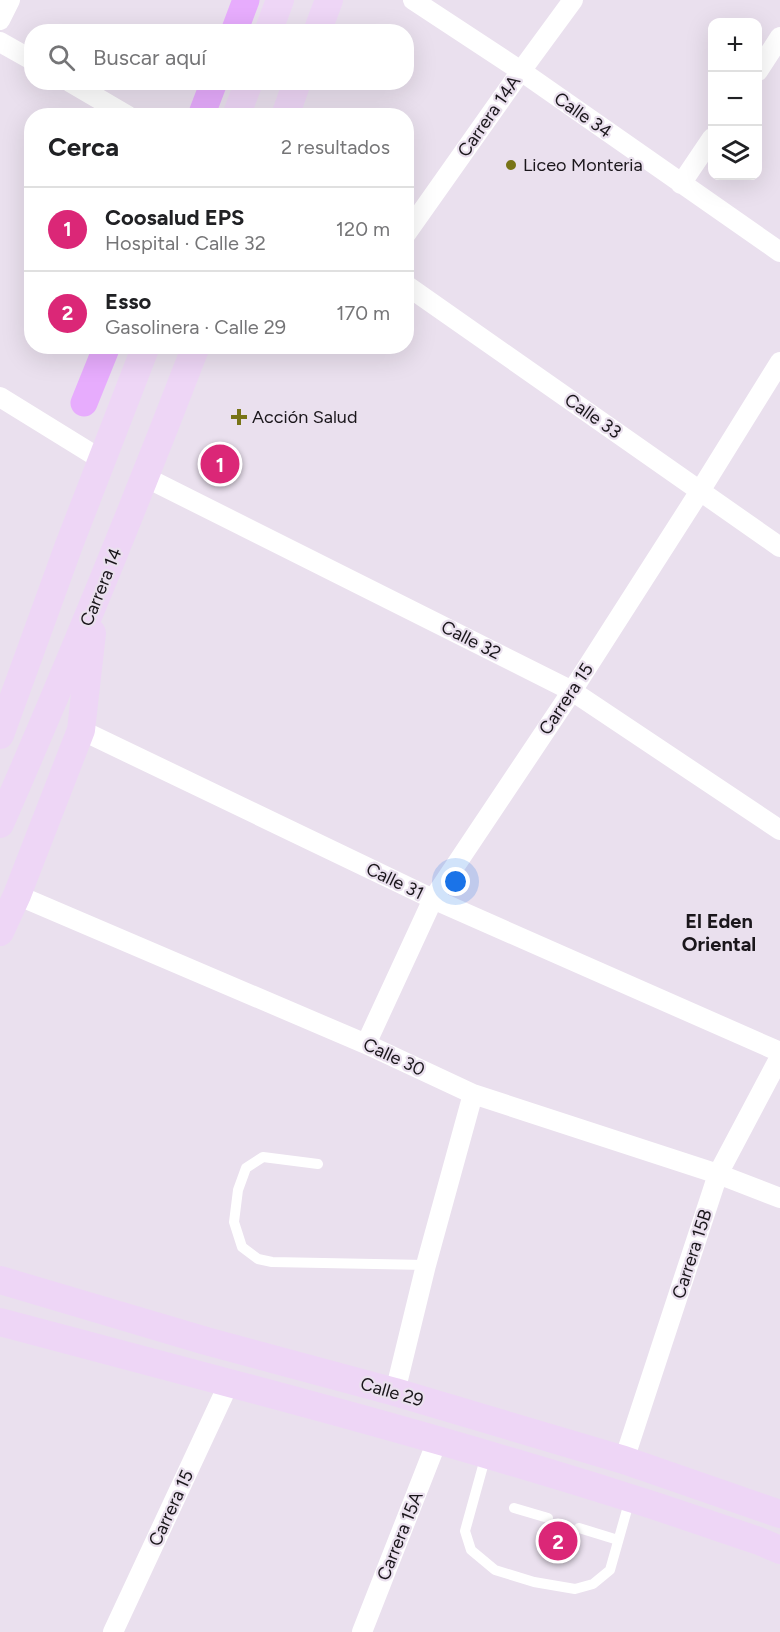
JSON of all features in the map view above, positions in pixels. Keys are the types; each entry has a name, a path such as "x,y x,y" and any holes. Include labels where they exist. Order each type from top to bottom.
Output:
{"main road":[{"path":"271,24 280,0"},
{"path":"320,24 329,0"},
{"path":"239,108 246,90"},
{"path":"288,108 294,90"},
{"path":"0,735 69,545 143,354"},
{"name":"Carrera 14","path":"0,824 96,600 193,354"},
{"path":"0,680 69,545"},
{"path":"0,932 17,895 81,730 96,600"},
{"name":"Calle 29","path":"0,1280 206,1341 395,1392 624,1460 780,1514"},
{"name":"Calle 29","path":"0,1322 486,1455 630,1498 780,1550"}],"street":[{"path":"0,20 10,0"},
{"name":"Calle 34","path":"413,0 520,71 780,252"},
{"name":"Carrera 14A","path":"414,223 520,71 573,0"},
{"path":"762,65 780,37"},
{"path":"0,42 24,56"},
{"path":"84,90 114,108"},
{"path":"681,184 708,144"},
{"name":"Calle 33","path":"414,291 780,547"},
{"name":"Carrera 15","path":"366,1044 433,900 572,691 780,362"},
{"path":"0,398 102,460"},
{"name":"Calle 32","path":"146,477 572,691 780,830"},
{"name":"Calle 31","path":"81,730 433,900 780,1055"},
{"name":"Calle 30","path":"17,895 366,1044 473,1094 718,1174 780,1198"},
{"name":"Carrera 15B","path":"624,1460 718,1174 780,1055"},
{"path":"395,1392 426,1265 473,1094"},
{"name":"Carrera 15","path":"113,1632 229,1383"},
{"name":"Carrera 15A","path":"362,1632 437,1441"}],"lane":[{"path":"318,1164 263,1157 246,1168 238,1190 234,1222 242,1247 258,1259 272,1262 426,1265"},
{"path":"486,1455 479,1498 465,1532 471,1550 495,1570 534,1582 575,1589 593,1584 610,1570 630,1498"},
{"path":"513,1508 548,1518"},
{"path":"579,1528 618,1540"}],"waterway":[{"path":"237,24 246,0"},
{"path":"204,108 211,90"},
{"path":"84,403 104,354"}],"place":[{"name":"Liceo Monteria","path":"511,165"},
{"name":"Acción Salud","path":"239,417"},
{"name":"Coosalud EPS","path":"220,464"},
{"name":"Esso","path":"558,1541"}],"district":[{"name":"El Eden Oriental","path":"719,932"}]}
